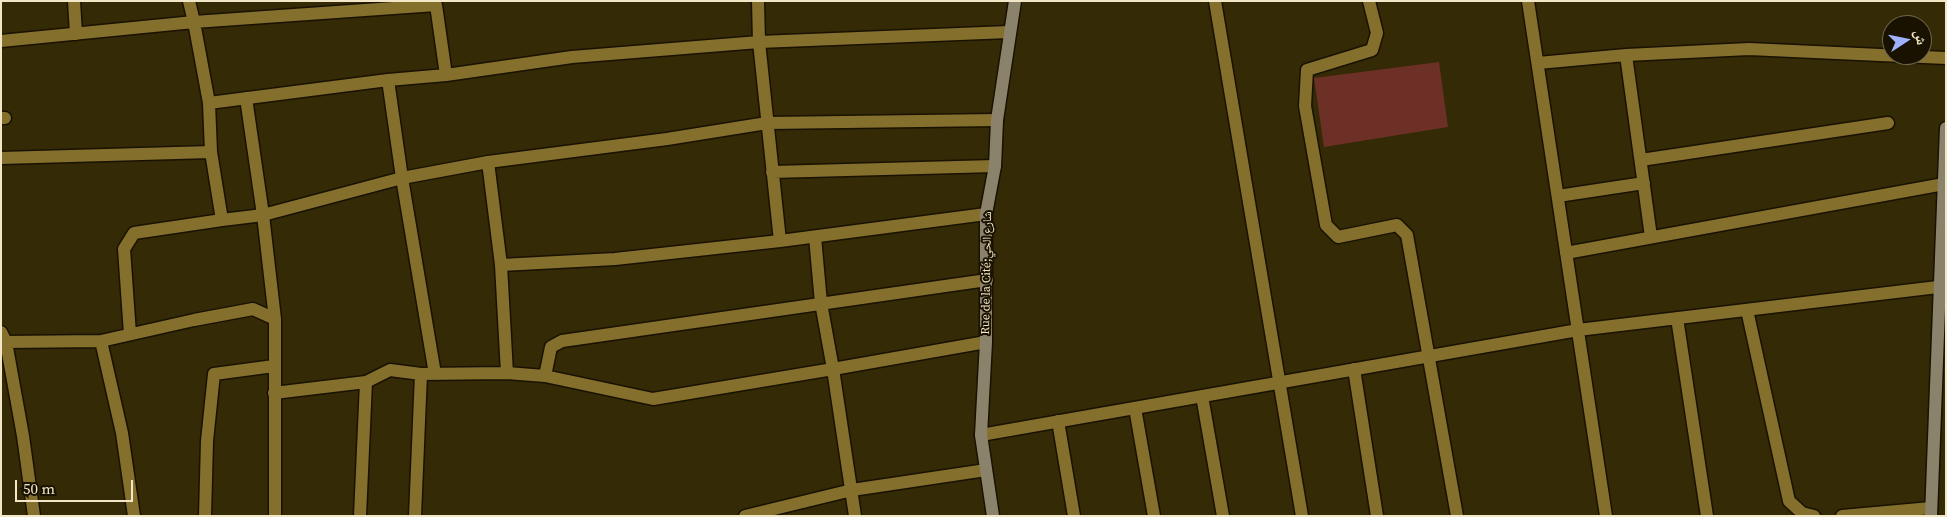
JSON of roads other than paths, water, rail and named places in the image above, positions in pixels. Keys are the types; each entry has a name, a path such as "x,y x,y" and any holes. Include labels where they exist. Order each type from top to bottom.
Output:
{"street":[{"path":"74,1 76,34"},
{"path":"189,1 209,103 211,152 222,220"},
{"path":"758,1 759,42 780,241"},
{"name":"Rue de la Cité;شارع الحي","path":"994,516 981,435 986,342 986,214 995,166 997,120 1015,1"},
{"path":"1215,1 1302,516"},
{"path":"1369,1 1377,33 1372,50 1307,70 1305,106 1326,225 1338,237 1397,225 1407,235 1457,516"},
{"path":"1528,1 1606,516"},
{"path":"1,41 194,22 436,3 446,75"},
{"path":"209,103 388,80 446,75 572,57 759,42 1009,32"},
{"path":"1538,63 1749,49 1946,58"},
{"path":"1626,56 1651,238"},
{"path":"388,80 402,178 435,374"},
{"path":"246,98 263,214 275,319 275,516"},
{"path":"130,334 124,249 134,234 263,214 402,178 488,162 667,139 767,123 997,120"},
{"path":"1641,160 1888,123"},
{"path":"1842,516 1931,512 1943,287 1946,128"},
{"path":"1,158 211,152"},
{"path":"488,162 502,265 507,373"},
{"path":"772,172 995,166"},
{"path":"1558,196 1644,183"},
{"path":"1566,253 1944,184"},
{"path":"502,265 615,259 815,237 986,214"},
{"path":"815,237 821,303 855,516"},
{"path":"545,376 551,346 562,341 987,280"},
{"path":"981,435 1578,330 1943,287"},
{"path":"34,516 23,436 4,337 101,341 253,309 275,319"},
{"path":"1747,310 1789,501 1802,513 1814,516"},
{"path":"1677,318 1707,516"},
{"path":"101,341 122,433 134,516"},
{"path":"274,393 366,382 390,370 422,374 507,373 545,376 653,399 986,342"},
{"path":"205,516 207,441 214,374 274,366"},
{"path":"1354,369 1376,516"},
{"path":"415,516 422,374"},
{"path":"360,516 366,382"},
{"path":"1202,396 1223,516"},
{"path":"1135,408 1154,516"},
{"path":"1058,422 1074,516"},
{"path":"745,516 852,490 986,470"}]}
